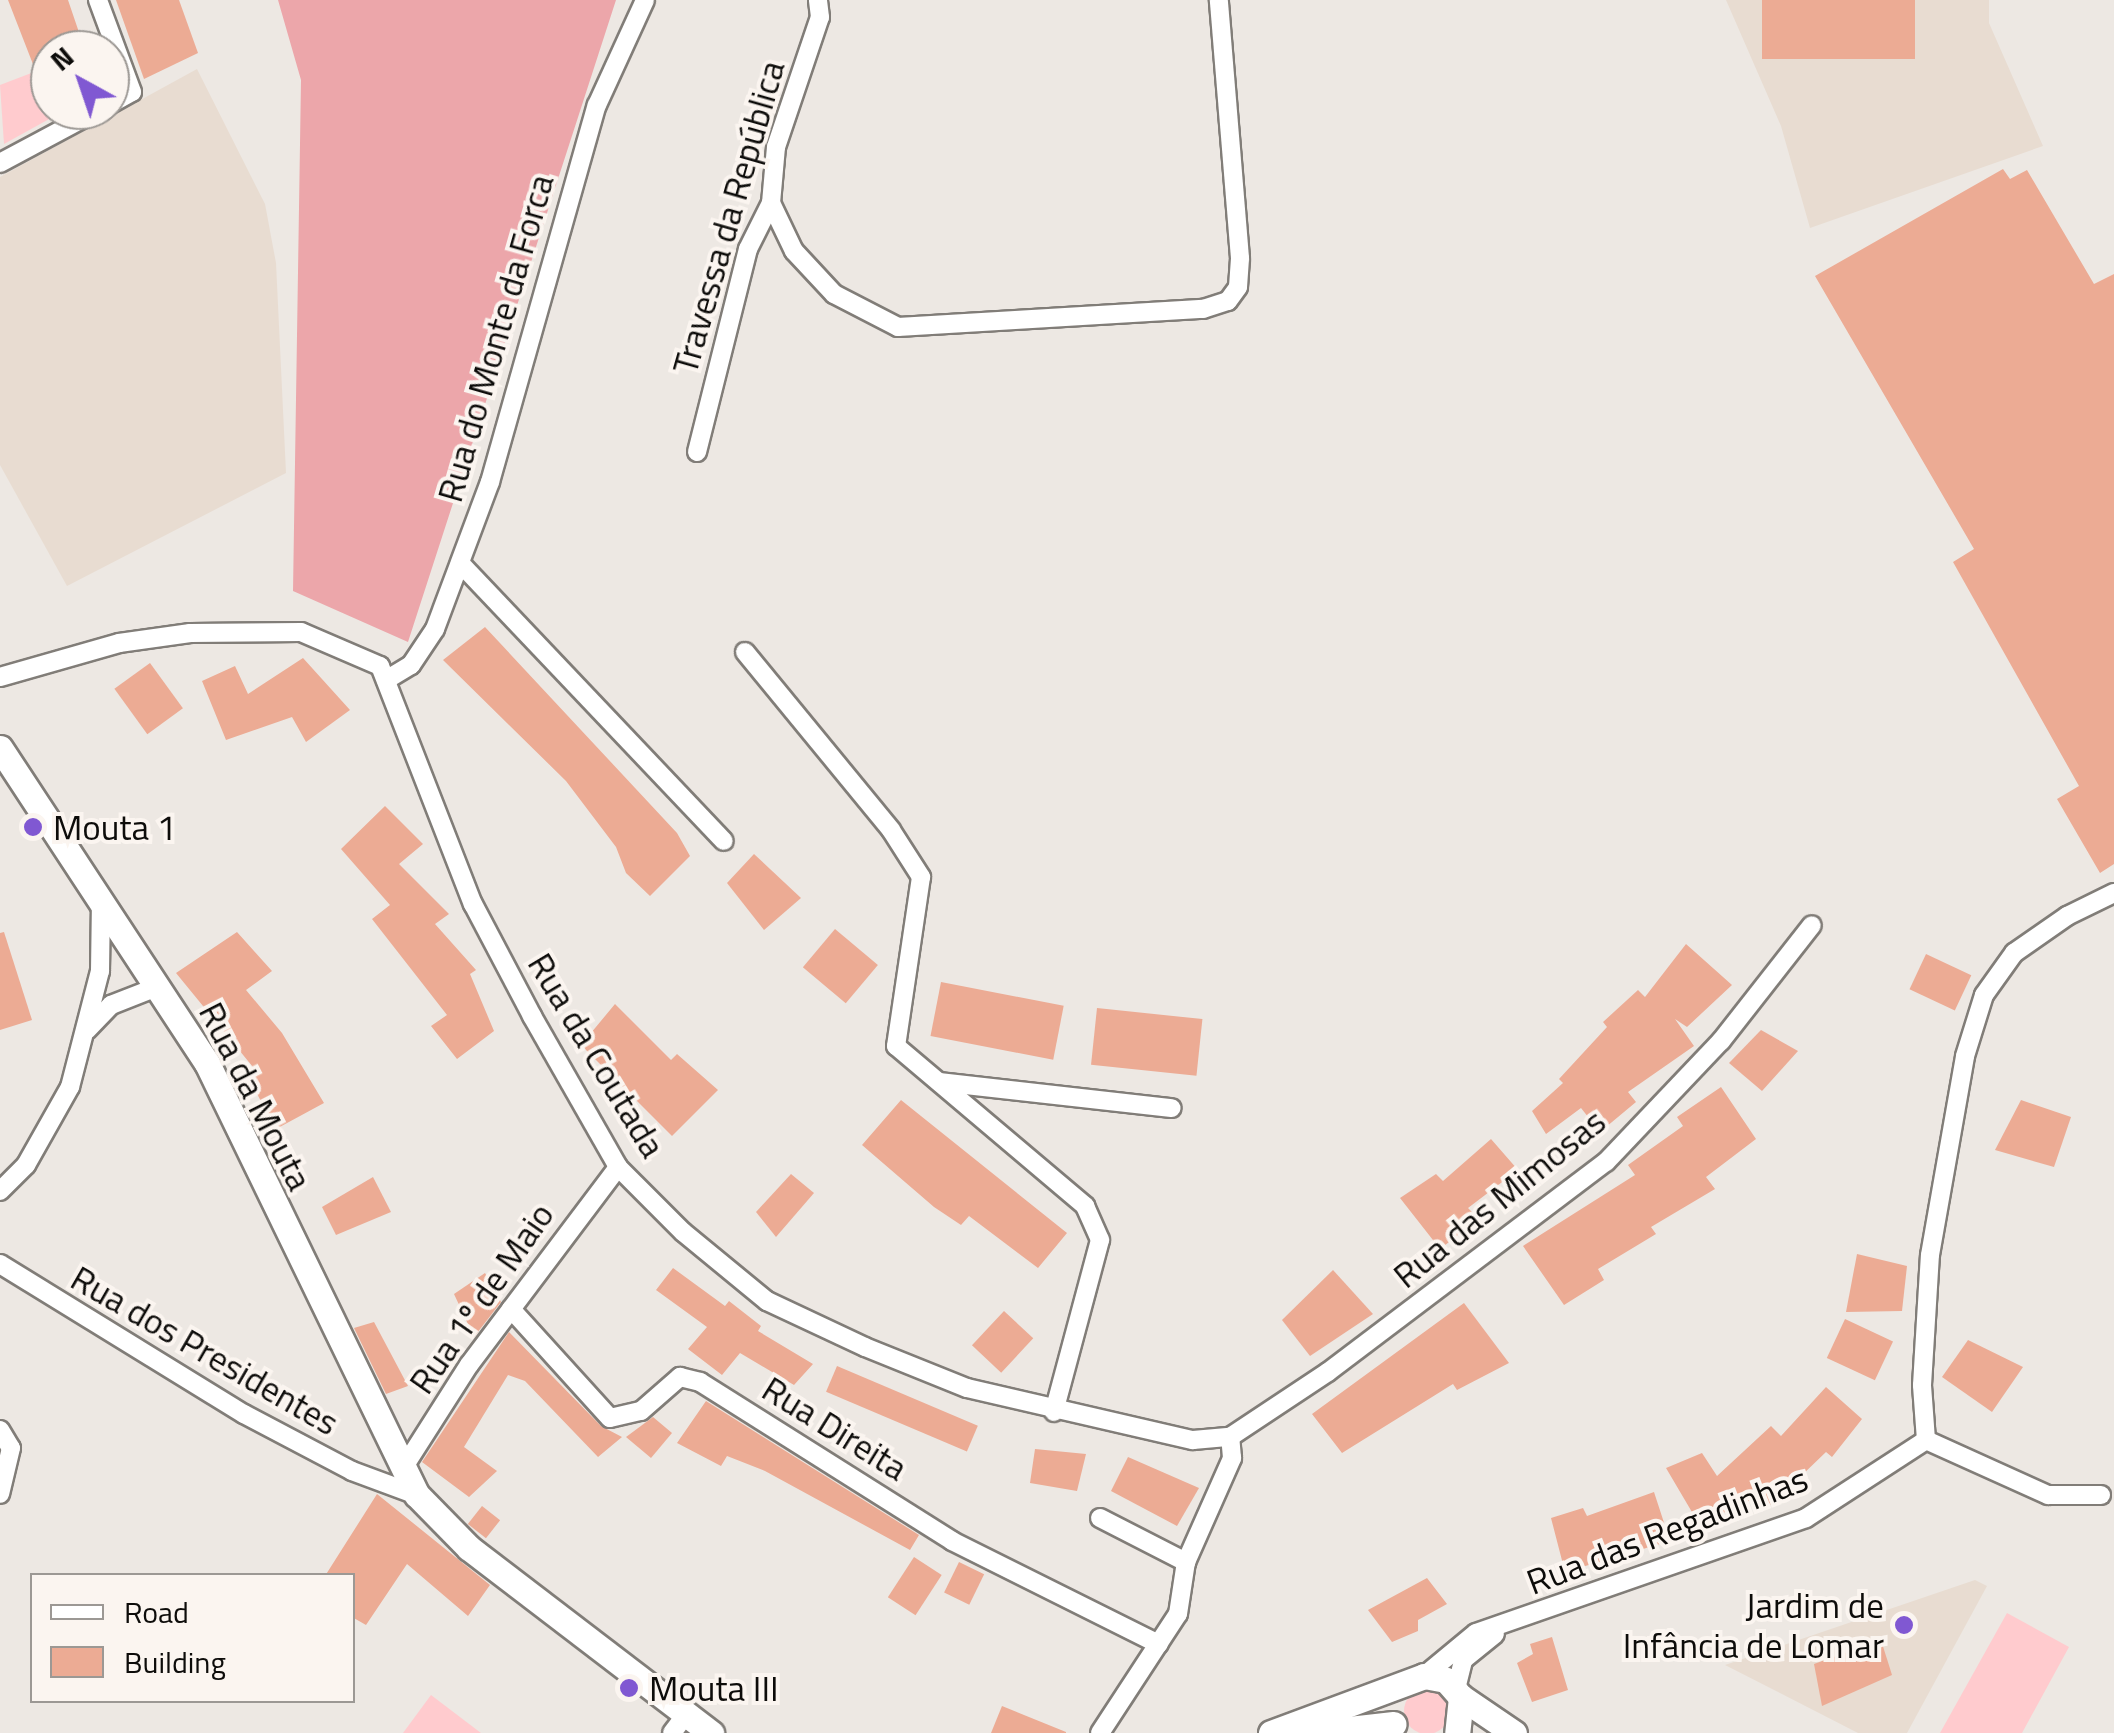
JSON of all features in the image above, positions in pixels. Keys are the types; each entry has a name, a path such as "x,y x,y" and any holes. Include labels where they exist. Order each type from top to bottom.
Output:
{"main road":[{"name":"Rua da Mouta","path":"0,748 207,1063 393,1476 469,1548 678,1725 711,1733"},
{"path":"1314,1733 1393,1730 1394,1698 1418,1678"},
{"path":"1271,1733 1418,1678 1459,1693 1514,1733"},
{"path":"1456,1733 1459,1693"}],"street":[{"path":"98,0 109,30"},
{"name":"Rua do Monte da Forca","path":"386,680 410,665 435,629 490,482 597,105 646,0"},
{"name":"Travessa da República","path":"697,452 748,249 771,203 776,147 820,17 818,0"},
{"path":"771,203 794,251 834,294 898,326 1203,309 1228,301 1238,287 1240,258 1219,0"},
{"path":"0,163 62,130"},
{"path":"460,563 724,841"},
{"path":"0,677 119,643 190,633 300,632 380,666 386,680"},
{"path":"746,652 891,830 921,877 896,1046 1086,1206 1100,1240 1054,1412"},
{"name":"Rua da Coutada","path":"386,680 473,904 618,1167 767,1302 967,1388 1054,1412 1193,1440 1230,1437"},
{"path":"2102,1495 2048,1495 1926,1440 1922,1385 1930,1255 1953,1114 1984,995 2014,953 2067,916 2114,894"},
{"path":"0,1191 48,1130 87,1030 100,971 101,903"},
{"name":"Rua das Mimosas","path":"1230,1437 1343,1361 1606,1162 1721,1041 1812,925"},
{"path":"87,1030 111,1005 157,987"},
{"path":"938,1082 1172,1108"},
{"name":"Rua 1º de Maio","path":"393,1476 618,1167"},
{"name":"Rua dos Presidentes","path":"0,1264 244,1414 393,1476"},
{"name":"Rua Direita","path":"511,1309 610,1418 641,1411 680,1378 700,1382 952,1541 1158,1644"},
{"path":"0,1430 11,1448 0,1494"},
{"path":"1100,1733 1178,1614 1186,1562 1232,1458 1230,1437"},
{"name":"Rua das Regadinhas","path":"1418,1678 1476,1633 1806,1518 1926,1440"},
{"path":"1100,1518 1186,1562"},
{"name":"Rua das Regadinhas","path":"1459,1693 1462,1660 1513,1623"}],"shaded area":[{"path":"278,0 616,0 408,642 293,591 301,80"},
{"path":"1726,0 1989,0 1989,23 2043,146 1810,228 1781,126"},
{"path":"197,69 265,204 276,263 286,473 67,586 0,465 0,177 86,130 130,130 130,106"},
{"path":"30,74 30,130 4,144 0,85"},
{"name":"Jardim de Infância de Lomar","path":"1975,1580 1987,1586 1907,1733 1858,1733 1725,1665"},
{"path":"2007,1613 2069,1647 2022,1733 1940,1733"},
{"path":"1427,1688 1443,1695 1450,1711 1443,1727 1427,1734 1411,1727 1404,1711 1411,1695"},
{"path":"431,1695 481,1733 403,1733"}],"building":[{"path":"8,0 68,0 78,30 30,30 30,57"},
{"path":"116,0 179,0 198,53 144,79 130,30 127,30"},
{"path":"1762,0 1915,0 1915,59 1762,59"},
{"path":"2003,169 2010,179 2027,170 2094,284 2114,274 2114,864 2100,873 2057,799 2079,786 1953,562 1974,549 1815,276"},
{"path":"485,627 677,833 690,856 650,896 626,873 616,847 566,781 443,660"},
{"path":"303,658 350,710 306,742 292,717 226,740 202,681 235,666 248,694"},
{"path":"150,663 183,708 147,734 114,689"},
{"path":"385,806 423,844 399,864 449,914 435,924 476,970 470,974 494,1031 457,1059 431,1026 447,1015 372,919 390,905 341,849"},
{"path":"754,854 801,898 764,930 727,883"},
{"path":"835,929 878,965 846,1003 803,967"},
{"path":"4,932 32,1020 0,1030 0,933"},
{"path":"237,932 272,971 246,990 282,1033 324,1103 276,1129 248,1077 257,1072 176,973"},
{"path":"1686,944 1732,985 1687,1027 1675,1019 1694,1046 1628,1092 1636,1102 1600,1132 1581,1108 1546,1134 1532,1111 1563,1083 1559,1079 1607,1027 1603,1022 1638,990 1645,997"},
{"path":"1926,954 1971,975 1955,1010 1910,989"},
{"path":"941,982 1064,1006 1053,1060 931,1036"},
{"path":"615,1004 671,1060 677,1054 718,1090 672,1136 581,1045"},
{"path":"1097,1008 1202,1019 1196,1076 1091,1065"},
{"path":"1761,1030 1798,1051 1762,1091 1729,1063"},
{"path":"1721,1087 1756,1139 1706,1177 1715,1189 1651,1227 1656,1234 1598,1269 1604,1280 1564,1305 1523,1246 1635,1175 1628,1165 1683,1126 1677,1117"},
{"path":"901,1100 1067,1233 1038,1268 969,1216 961,1225 934,1207 862,1145"},
{"path":"2021,1100 2071,1117 2054,1167 1995,1150"},
{"path":"1491,1139 1518,1170 1468,1208 1479,1219 1440,1249 1400,1198 1436,1174 1443,1181"},
{"path":"791,1174 814,1193 776,1237 756,1212"},
{"path":"373,1177 391,1212 336,1235 322,1207"},
{"path":"1857,1254 1907,1266 1902,1311 1846,1312"},
{"path":"673,1268 725,1306 729,1301 761,1326 758,1331 813,1364 794,1385 740,1353 722,1375 688,1349 707,1327 656,1290"},
{"path":"1333,1270 1373,1314 1310,1356 1282,1320"},
{"path":"485,1273 501,1302 474,1337 454,1294"},
{"path":"1464,1303 1509,1363 1457,1390 1453,1384 1342,1453 1312,1414"},
{"path":"1004,1311 1033,1338 1001,1373 972,1345"},
{"path":"1845,1319 1893,1341 1875,1380 1827,1358"},
{"path":"374,1322 408,1386 386,1394 354,1328"},
{"path":"509,1332 601,1426 622,1437 598,1457 525,1381 508,1375 464,1447 497,1471 469,1497 422,1462"},
{"path":"1968,1340 2023,1367 1992,1412 1942,1377"},
{"path":"837,1366 978,1426 967,1452 826,1392"},
{"path":"1826,1387 1862,1419 1832,1457 1826,1452 1771,1505 1762,1495 1699,1524 1666,1468 1702,1453 1717,1476 1771,1426 1781,1436"},
{"path":"706,1401 919,1535 910,1550 765,1471 727,1456 721,1466 677,1443"},
{"path":"653,1417 672,1433 651,1458 626,1437"},
{"path":"1035,1449 1086,1454 1077,1491 1030,1483"},
{"path":"1128,1457 1199,1488 1177,1526 1111,1491"},
{"path":"1654,1492 1670,1541 1565,1572 1551,1518 1583,1508 1587,1516"},
{"path":"377,1494 490,1585 468,1616 407,1564 366,1625 355,1619 355,1573 327,1573"},
{"path":"482,1506 500,1520 486,1538 468,1524"},
{"path":"914,1557 942,1575 916,1615 888,1597"},
{"path":"959,1562 984,1574 969,1605 944,1593"},
{"path":"1427,1578 1447,1604 1418,1620 1418,1631 1392,1642 1368,1610"},
{"path":"1552,1637 1568,1690 1532,1702 1517,1663 1533,1654 1530,1644"},
{"path":"1881,1640 1892,1675 1822,1706 1814,1664"},
{"path":"1002,1706 1066,1732 1066,1733 991,1733"}],"place":[{"name":"Mouta 1","path":"33,827"},
{"name":"Jardim de Infância de Lomar","path":"1904,1625"},
{"name":"Mouta III","path":"629,1688"}]}
